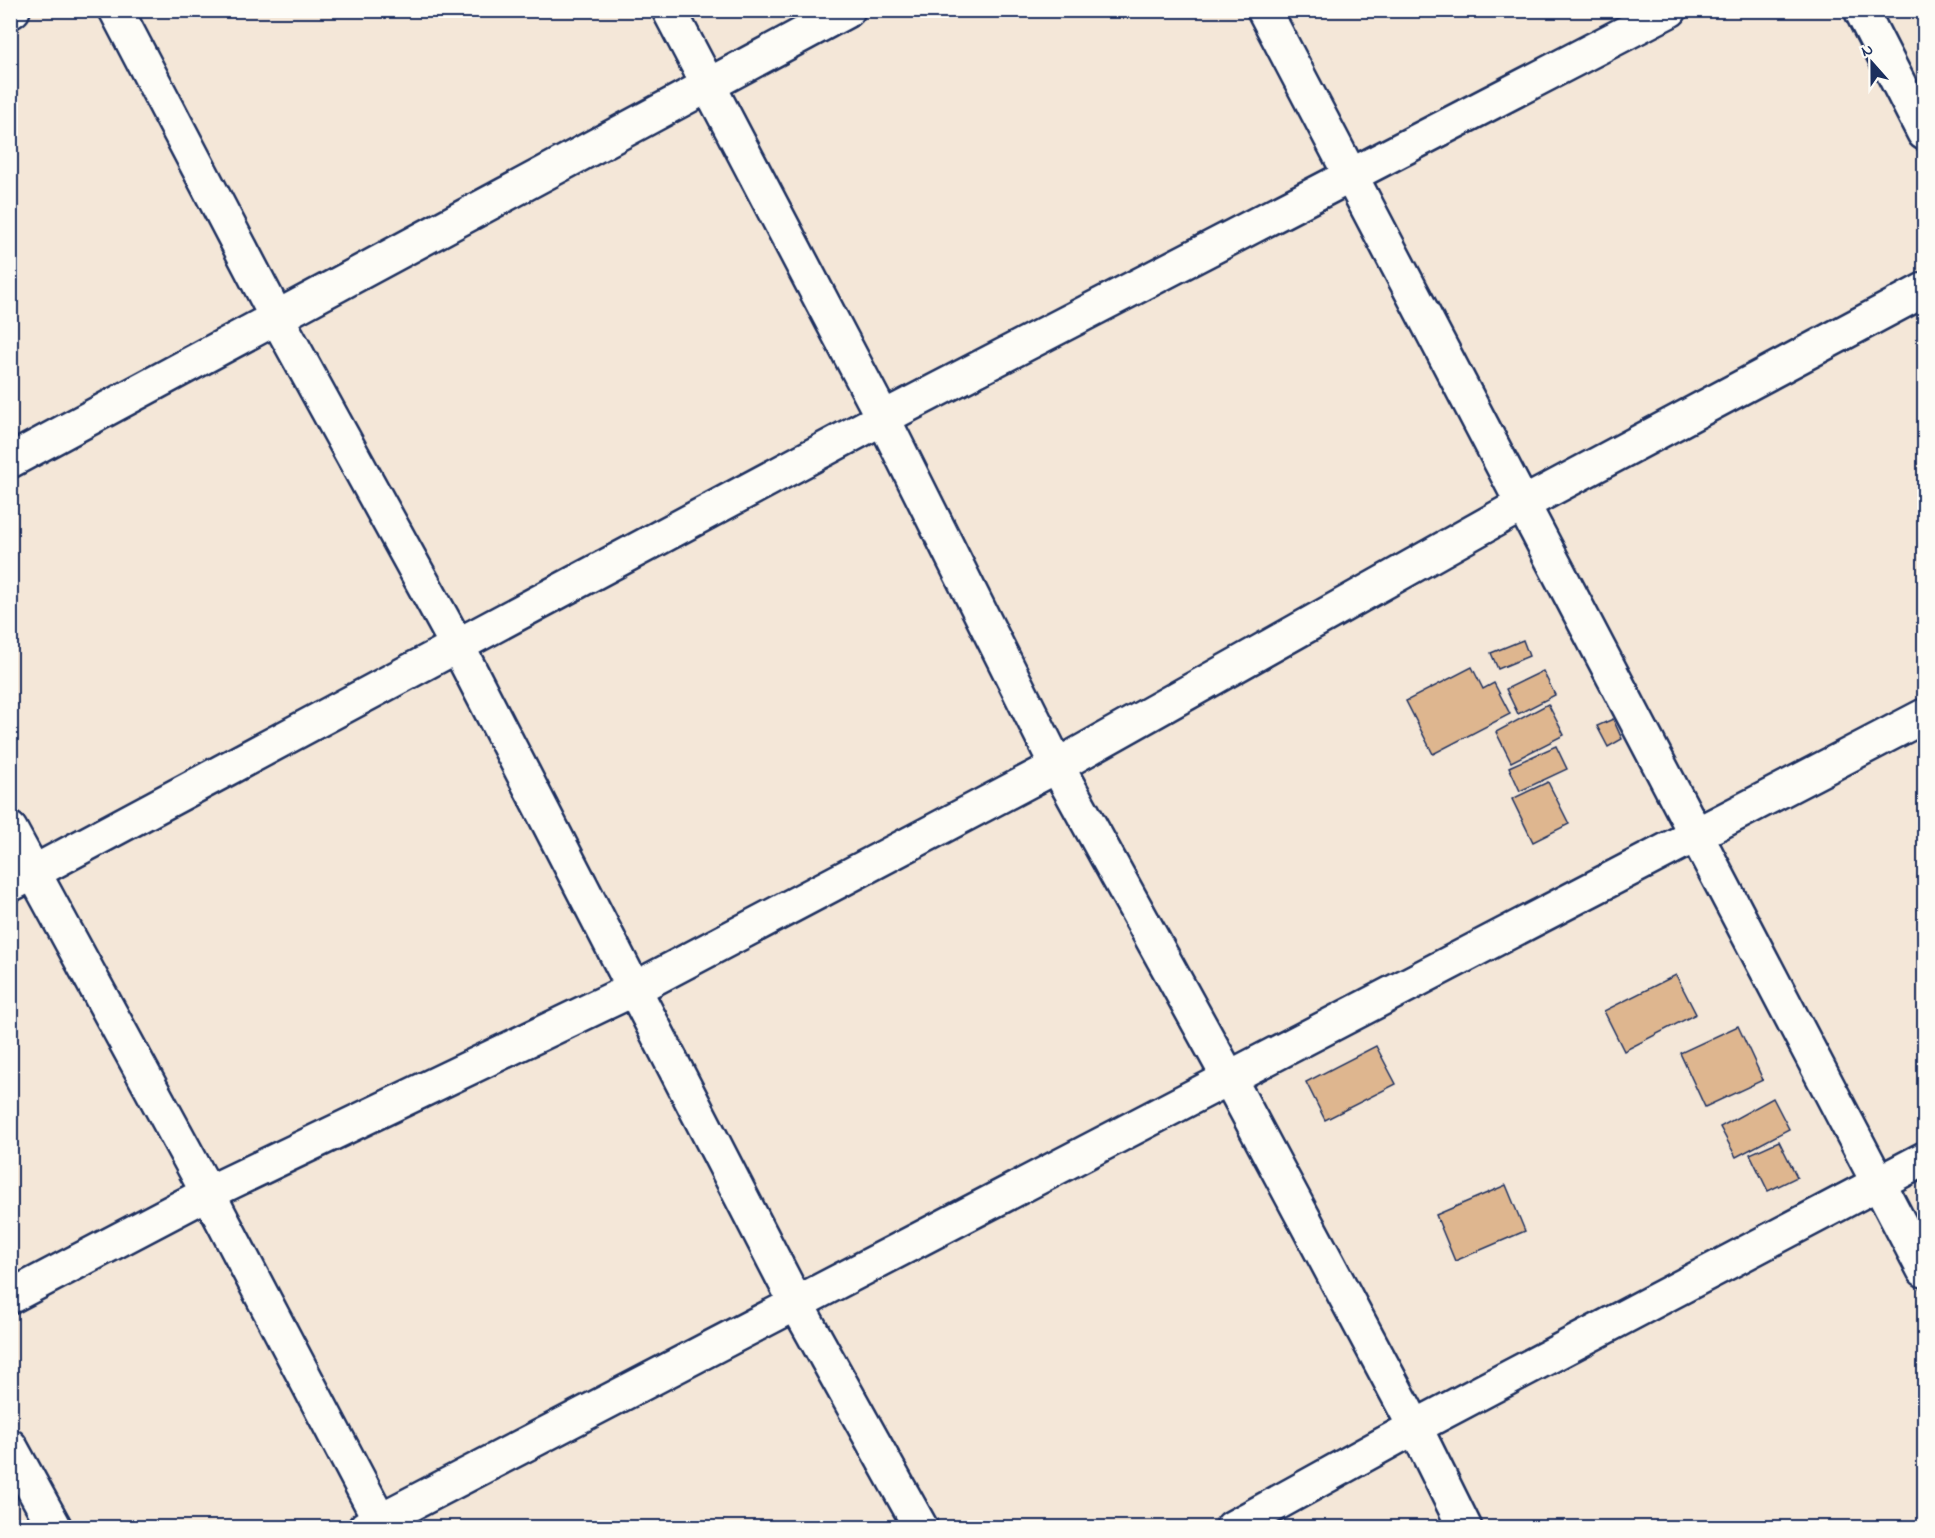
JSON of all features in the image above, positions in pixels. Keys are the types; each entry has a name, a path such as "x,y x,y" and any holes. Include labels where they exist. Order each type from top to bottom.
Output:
{"street":[{"path":"116,10 277,318 457,645 795,1303 921,1527"},
{"path":"669,10 882,418 1057,766 1229,1078 1465,1527"},
{"path":"10,461 848,10"},
{"path":"1264,10 1924,1270"},
{"path":"23,878 882,418 1670,10"},
{"path":"1861,10 1924,132"},
{"path":"10,1297 208,1193 634,989 1057,766 1523,504 1924,290"},
{"path":"10,829 23,878 208,1193 376,1525 795,1303 1924,716"},
{"path":"1232,1527 1414,1427 1924,1160"},
{"path":"10,1446 55,1527"}],"building":[{"path":"1523,640 1529,656 1498,669 1491,653"},
{"path":"1472,667 1483,689 1494,683 1510,714 1433,754 1406,701"},
{"path":"1543,671 1555,695 1518,714 1506,689"},
{"path":"1548,704 1564,735 1511,762 1496,732"},
{"path":"1613,719 1622,739 1608,747 1597,726"},
{"path":"1556,746 1567,769 1520,791 1509,767"},
{"path":"1548,782 1569,824 1533,842 1512,799"},
{"path":"1676,975 1696,1014 1624,1051 1604,1011"},
{"path":"1738,1026 1763,1080 1705,1107 1680,1053"},
{"path":"1376,1046 1396,1084 1325,1120 1306,1082"},
{"path":"1773,1098 1789,1129 1736,1157 1720,1127"},
{"path":"1779,1141 1797,1177 1768,1191 1750,1154"},
{"path":"1506,1185 1525,1231 1455,1261 1436,1215"}]}
